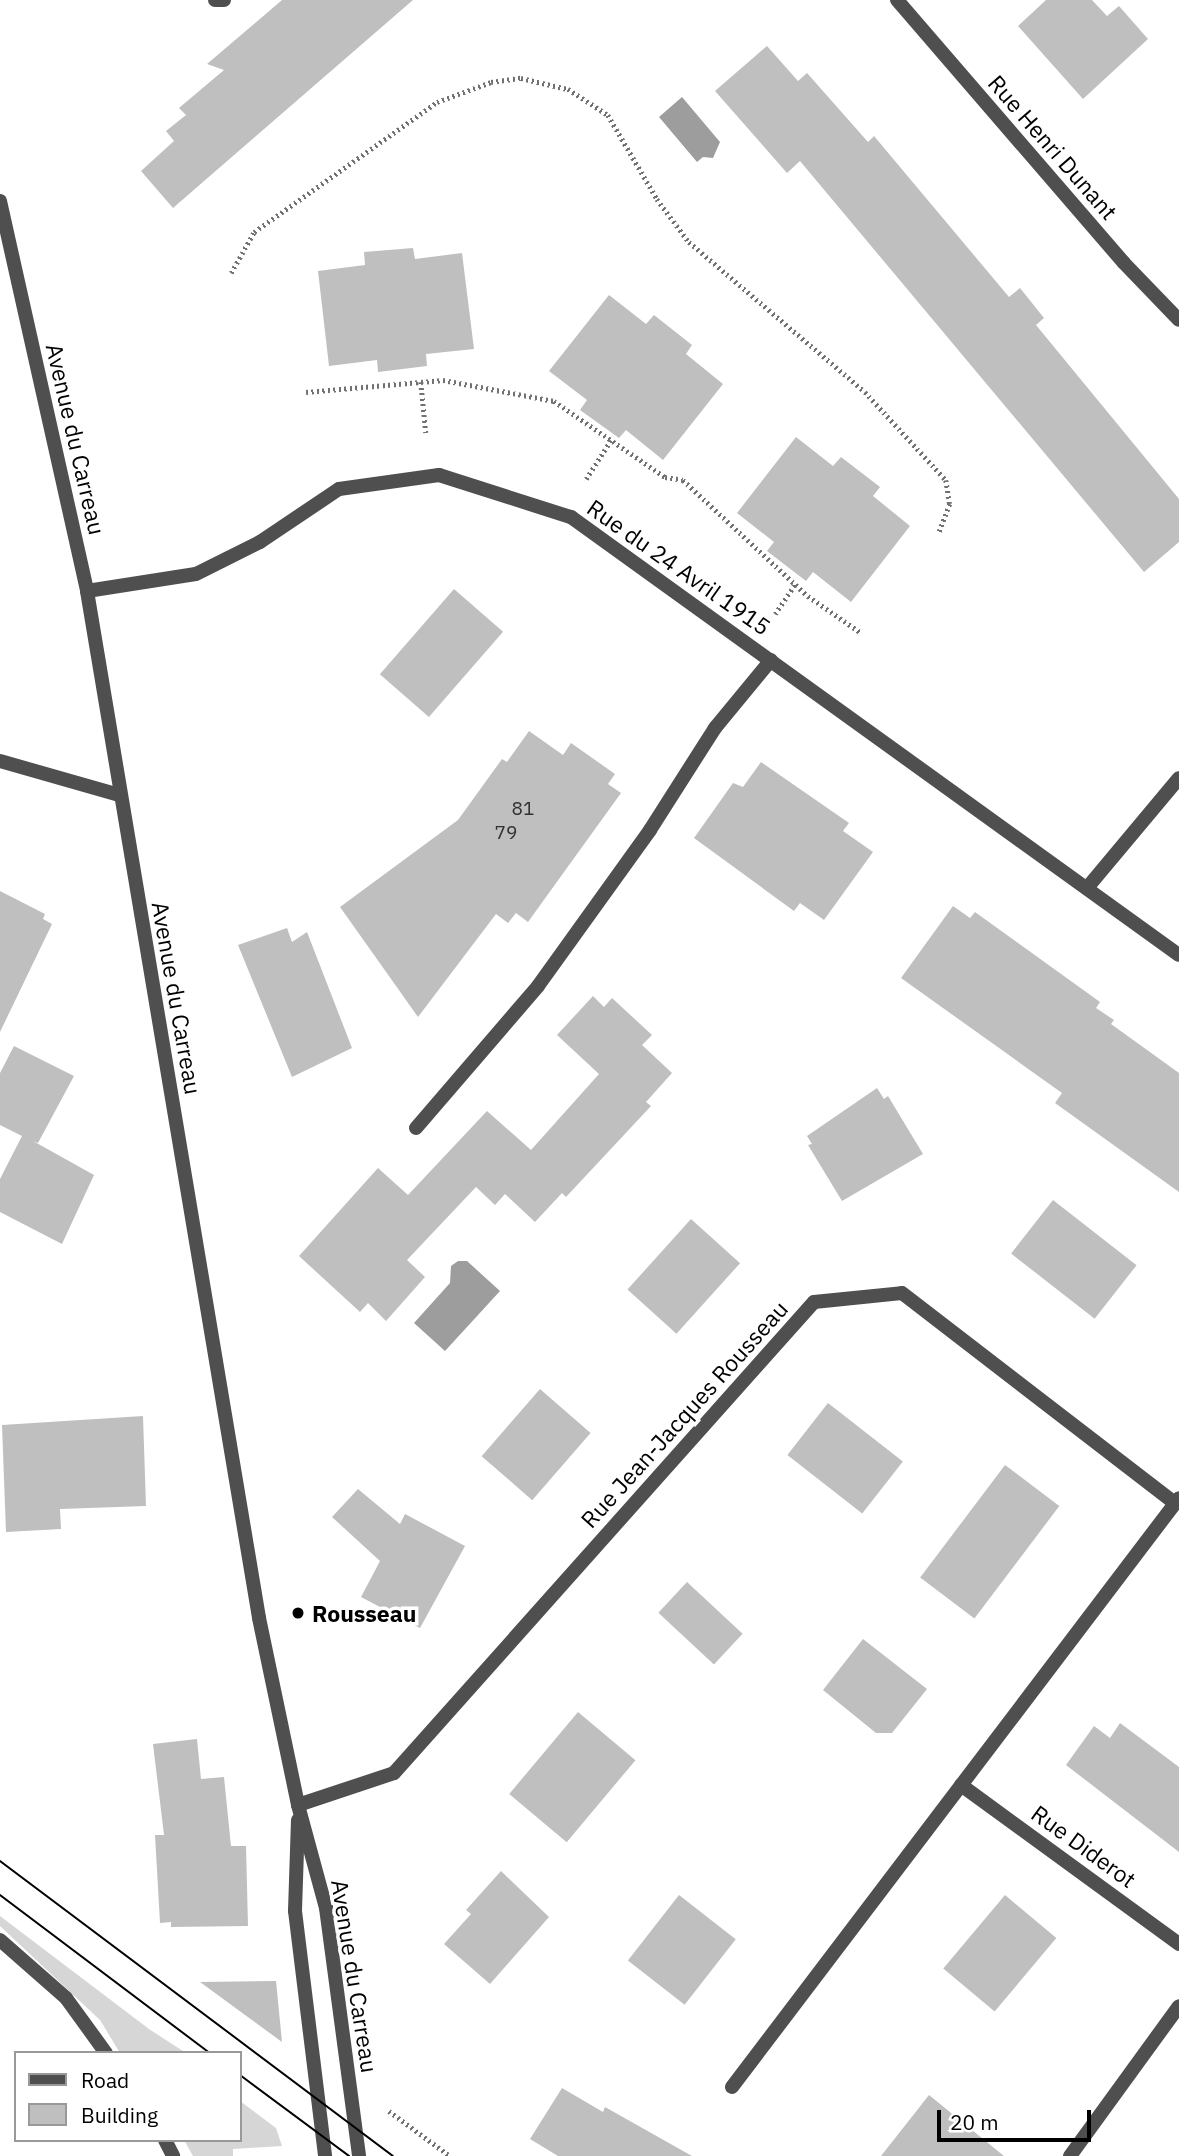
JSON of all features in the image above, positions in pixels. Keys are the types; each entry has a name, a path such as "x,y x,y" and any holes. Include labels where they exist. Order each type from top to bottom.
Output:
{"street":[{"path":"215,0 224,0"},
{"name":"Rue Henri Dunant","path":"897,0 1179,320"},
{"name":"Avenue du Carreau","path":"0,201 87,591 119,795 259,1618 298,1805 326,1908 359,2156"},
{"name":"Rue du 24 Avril 1915","path":"87,591 196,574 260,542 339,489 439,475 571,517 1179,955"},
{"path":"416,1128 538,986 650,830 715,728 771,660"},
{"path":"0,761 119,795"},
{"path":"1087,888 1179,778"},
{"name":"Rue Jean-Jacques Rousseau","path":"298,1805 394,1773 814,1302 902,1293 1177,1501 732,2087"},
{"name":"Rue Diderot","path":"961,1785 1179,1944"},
{"name":"Avenue du Carreau","path":"298,1805 295,1911 325,2156"},
{"path":"0,1940 66,1998 105,2051"},
{"path":"1070,2156 1179,2006"}],"path":[{"path":"231,273 254,232 437,103 491,82 521,78 568,89 615,123 657,199 689,243 865,392 946,480 950,504 939,533"},
{"path":"306,392 443,380 554,401 665,477 683,480 795,584 860,632"},
{"path":"421,382 426,433"},
{"path":"586,479 611,440"},
{"path":"775,614 795,584"}],"shaded area":[{"path":"682,97 720,142 713,158 703,157 697,162 659,117"},
{"path":"458,1261 467,1261 500,1291 445,1351 414,1323 450,1283 451,1266"},
{"path":"0,1916 149,2029 183,2051 119,2051 100,2020 0,1926"},
{"path":"242,2102 276,2128 282,2146 233,2149 233,2156 193,2156 185,2142 242,2142"}],"building":[{"path":"282,0 413,0 173,208 141,171 174,141 166,131 186,115 179,108 224,70 207,64"},
{"path":"1046,0 1092,0 1107,16 1119,6 1148,39 1083,99 1018,26"},
{"path":"767,46 798,81 807,73 868,142 874,136 1009,297 1020,288 1044,318 1036,325 1179,499 1179,542 1144,572 800,161 787,173 715,91"},
{"path":"413,248 415,259 462,253 474,349 426,354 427,366 378,372 377,360 329,366 318,271 365,265 364,252"},
{"path":"609,295 646,324 654,315 692,345 686,354 723,384 663,460 626,430 619,438 580,410 587,400 549,371"},
{"path":"796,437 833,466 841,457 880,487 873,496 910,526 851,602 813,572 806,581 767,551 774,542 737,513"},
{"path":"454,589 503,632 429,717 380,674"},
{"path":"529,731 563,755 571,743 615,774 608,784 621,793 528,922 516,913 508,923 496,914 418,1017 340,907 458,820 502,759 507,762"},
{"path":"761,762 849,823 843,831 873,852 824,920 800,903 794,911 694,838 733,783 743,787"},
{"path":"0,891 45,914 43,919 52,924 0,1032"},
{"path":"953,906 970,918 975,912 1100,1002 1096,1008 1114,1020 1111,1024 1179,1073 1179,1192 1055,1103 1062,1093 901,978"},
{"path":"287,928 292,942 307,932 352,1048 292,1077 238,945"},
{"path":"593,996 604,1007 612,998 652,1035 642,1045 672,1073 646,1102 651,1106 566,1197 562,1193 535,1222 505,1194 495,1205 476,1187 407,1260 425,1277 386,1321 368,1303 360,1312 299,1256 378,1168 408,1195 487,1111 531,1150 599,1074 557,1035"},
{"path":"14,1046 74,1076 38,1143 33,1141 94,1175 62,1244 0,1212 0,1179 22,1136 0,1125 0,1073"},
{"path":"877,1088 884,1099 888,1096 923,1154 842,1201 808,1145 812,1144 807,1136"},
{"path":"1053,1200 1137,1265 1095,1319 1011,1254"},
{"path":"691,1219 740,1263 676,1334 627,1290"},
{"path":"540,1389 591,1433 532,1500 482,1456"},
{"path":"828,1403 903,1461 862,1513 787,1455"},
{"path":"143,1416 146,1506 60,1509 61,1529 6,1532 2,1425"},
{"path":"1005,1465 1059,1506 974,1619 920,1578"},
{"path":"358,1489 400,1524 405,1514 465,1546 420,1628 361,1597 380,1561 332,1517"},
{"path":"687,1582 743,1634 714,1665 658,1613"},
{"path":"863,1639 927,1689 892,1733 876,1733 823,1690"},
{"path":"578,1712 635,1760 567,1842 509,1794"},
{"path":"1120,1723 1179,1767 1179,1852 1066,1765 1094,1726 1110,1738"},
{"path":"197,1739 201,1779 224,1777 231,1846 246,1846 248,1926 171,1927 171,1922 160,1923 155,1835 164,1835 153,1744"},
{"path":"501,1871 549,1917 490,1984 444,1944 471,1914 466,1910"},
{"path":"679,1895 736,1939 685,2005 628,1960"},
{"path":"1005,1895 1056,1938 995,2012 943,1969"},
{"path":"276,1981 282,2042 200,1982"},
{"path":"562,2088 603,2112 605,2107 692,2156 558,2156 530,2139"},
{"path":"929,2095 1004,2156 881,2156"}],"tram line":[{"path":"0,1861 393,2156"},
{"path":"0,1895 207,2051"},
{"path":"242,2076 349,2156"}],"place":[{"name":"Rousseau","path":"298,1613"}]}
